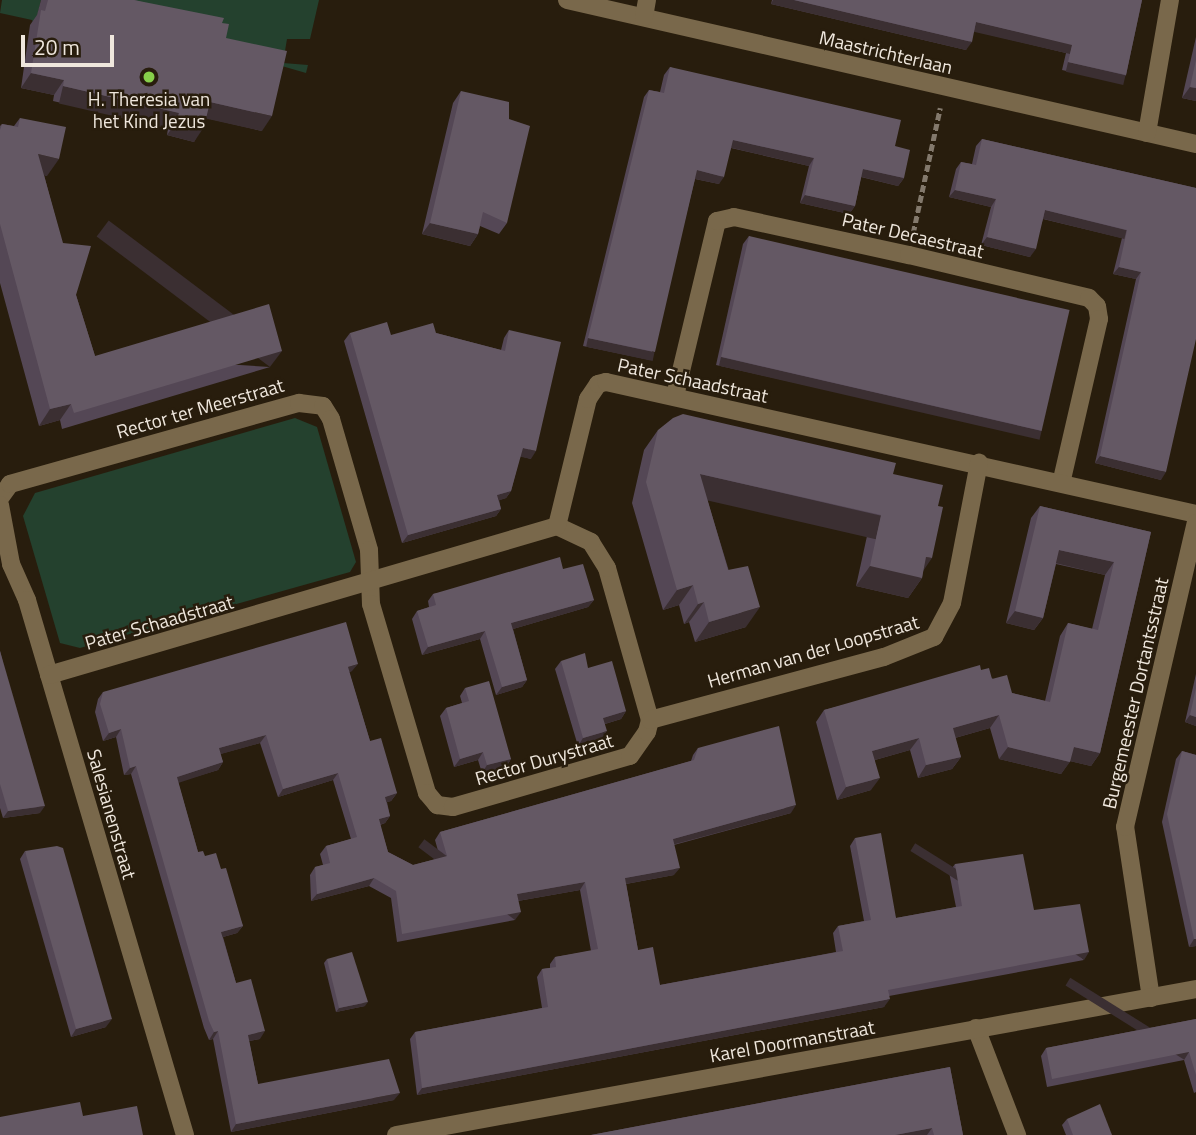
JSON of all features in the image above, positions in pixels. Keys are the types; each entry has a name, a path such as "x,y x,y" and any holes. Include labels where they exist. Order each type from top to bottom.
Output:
{"street":[{"name":"Maastrichterlaan","path":"567,0 645,9 945,87 1196,144"},
{"path":"1147,133 1170,0"},
{"name":"Pater Decaestraat","path":"675,396 717,221 734,217 909,255 1089,298 1097,306 1099,319 1061,483"},
{"name":"Pater Schaadstraat","path":"49,676 557,526 592,391 598,384 616,382 1196,513"},
{"name":"Rector ter Meerstraat","path":"0,498 10,484 314,402 326,409 331,419 369,550 371,582"},
{"name":"Herman van der Loopstraat","path":"650,720 894,654 934,637 953,603 979,463"},
{"name":"Salesianenstraat","path":"0,505 11,565 27,600 185,1135"},
{"name":"Burgemeester Dortantsstraat","path":"1151,998 1125,827 1196,523"},
{"path":"557,526 591,542 603,557 650,720"},
{"name":"Rector Durystraat","path":"371,582 371,604 405,720 427,793 437,805 453,807 631,756 642,745 650,720"},
{"name":"Karel Doormanstraat","path":"396,1135 1196,989"},
{"path":"976,1028 1017,1135"}],"path":[{"path":"909,255 945,87"}],"green space":[{"path":"2,0 41,0 35,26 32,20 0,13"},
{"path":"51,0 319,0 310,39 287,39 283,63 308,65 306,73"},
{"path":"295,418 317,427 356,562 350,572 80,648 60,643 23,516 35,493"}],"building":[{"name":"H. Theresia van het Kind Jezus","path":"48,0 134,0 224,18 222,23 229,24 226,38 287,51 272,116 210,102 204,127 177,121 179,113 63,86 64,80 31,73 41,10 45,11"},
{"path":"794,0 1142,0 1126,75 1068,62 1072,45 976,22 972,42"},
{"path":"1196,60 1196,88 1190,87"},
{"path":"670,67 901,120 895,146 910,150 904,178 863,169 855,206 805,195 814,158 733,140 724,177 697,170 655,352 588,338 649,90 664,93"},
{"path":"461,91 509,102 509,119 530,126 507,223 483,212 478,234 430,223"},
{"path":"20,118 66,127 59,159 38,154 63,243 91,246 76,295 95,356 269,304 282,351 74,413 71,404 50,409 0,224 0,130 2,124 18,127"},
{"path":"982,139 1196,188 1196,339 1166,472 1100,456 1141,272 1119,267 1127,230 1045,210 1036,249 987,237 996,199 955,190 961,162 976,165"},
{"path":"749,236 1070,310 1042,431 721,357"},
{"path":"387,322 391,335 433,323 436,333 505,351 509,330 561,342 536,451 523,448 511,491 497,495 501,509 408,535 350,333"},
{"path":"683,414 896,463 893,474 943,485 938,506 943,507 932,558 926,557 922,578 870,566 881,515 700,474 728,570 748,566 760,607 709,622 704,602 698,604 693,585 677,590 646,482 658,430"},
{"path":"1040,506 1151,532 1100,753 1074,747 1070,762 1008,747 999,715 953,728 961,757 926,765 919,738 872,751 880,778 846,787 824,710 980,665 981,670 989,668 992,679 1007,675 1012,693 1050,702 1068,623 1098,630 1114,562 1059,550 1043,618 1015,611"},
{"path":"560,557 563,569 583,564 594,600 511,623 527,680 502,687 485,631 428,647 417,611 436,605 433,594"},
{"path":"346,622 358,664 348,667 370,741 381,738 397,793 385,797 390,816 379,819 388,852 413,865 447,856 440,832 694,760 698,748 779,726 796,805 673,839 680,868 625,878 638,950 653,947 660,985 843,951 838,926 871,920 855,838 881,833 896,918 962,906 955,864 1023,854 1034,910 1080,904 1089,952 888,990 890,999 422,1088 415,1032 548,1007 542,969 556,967 555,957 598,949 585,882 517,894 521,912 402,934 396,891 374,878 317,894 315,867 330,863 326,846 357,837 338,773 283,789 266,735 219,748 223,762 177,777 198,852 203,851 205,856 216,853 221,869 226,868 243,926 221,932 236,983 251,979 265,1031 248,1035 258,1084 389,1059 400,1093 236,1124 218,1031 214,1032 209,1021 136,766 130,768 121,729 109,733 100,704 103,692"},
{"path":"0,651 45,806 8,811 0,784"},
{"path":"585,653 588,668 612,661 626,711 603,718 607,731 583,738 561,661"},
{"path":"489,681 511,759 487,765 483,752 460,759 446,708 469,701 465,688"},
{"path":"1196,688 1196,717 1190,715"},
{"path":"1182,751 1196,755 1196,939 1167,814"},
{"path":"57,846 63,848 112,1019 76,1029 25,851"},
{"path":"352,952 368,1002 339,1008 327,959"},
{"path":"1196,1019 1196,1075 1189,1052 1052,1079 1046,1048"},
{"path":"950,1067 963,1135 934,1135 932,1128 895,1135 591,1135"},
{"path":"80,1102 83,1116 137,1106 143,1135 0,1135 0,1117"},
{"path":"1100,1104 1112,1135 1073,1135 1067,1119"}],"place":[{"name":"H. Theresia van het Kind Jezus","path":"149,77"}]}
